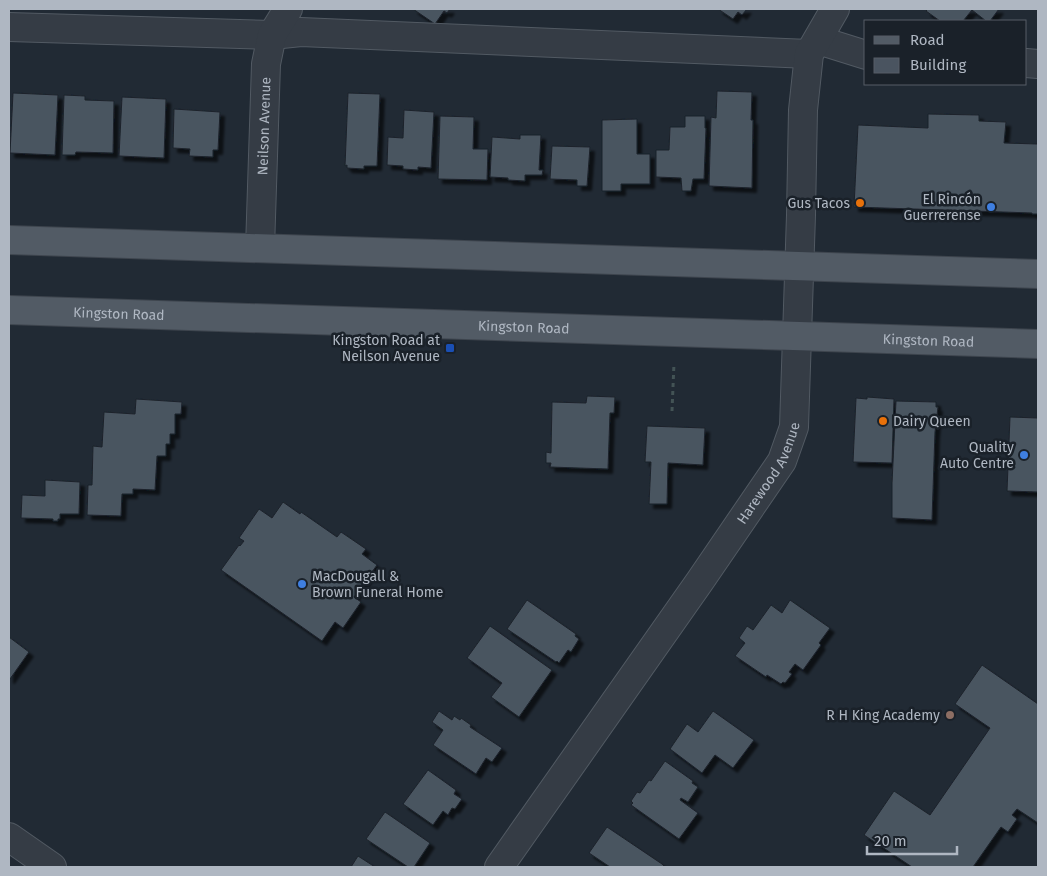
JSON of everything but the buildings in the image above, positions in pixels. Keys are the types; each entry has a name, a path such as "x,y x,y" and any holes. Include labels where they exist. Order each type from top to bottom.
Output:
{"main road":[{"path":"9,240 1038,274"},
{"name":"Kingston Road","path":"9,310 1038,344"}],"street":[{"name":"Neilson Avenue","path":"260,248 266,64 272,35 288,9"},
{"name":"Harewood Avenue","path":"499,867 782,461 794,427 803,110 814,47 835,9"},
{"path":"9,28 272,35 301,32 814,47 864,55"},
{"path":"9,837 52,867"}],"path":[{"path":"672,411 674,363"}],"place":[{"name":"Gus Tacos","path":"860,203"},
{"name":"El Rincón Guerrerense","path":"991,207"},
{"name":"Kingston Road at Neilson Avenue","path":"450,348"},
{"name":"Dairy Queen","path":"883,421"},
{"name":"Quality Auto Centre","path":"1024,455"},
{"name":"MacDougall & Brown Funeral Home","path":"302,584"},
{"name":"R H King Academy","path":"950,715"}]}
